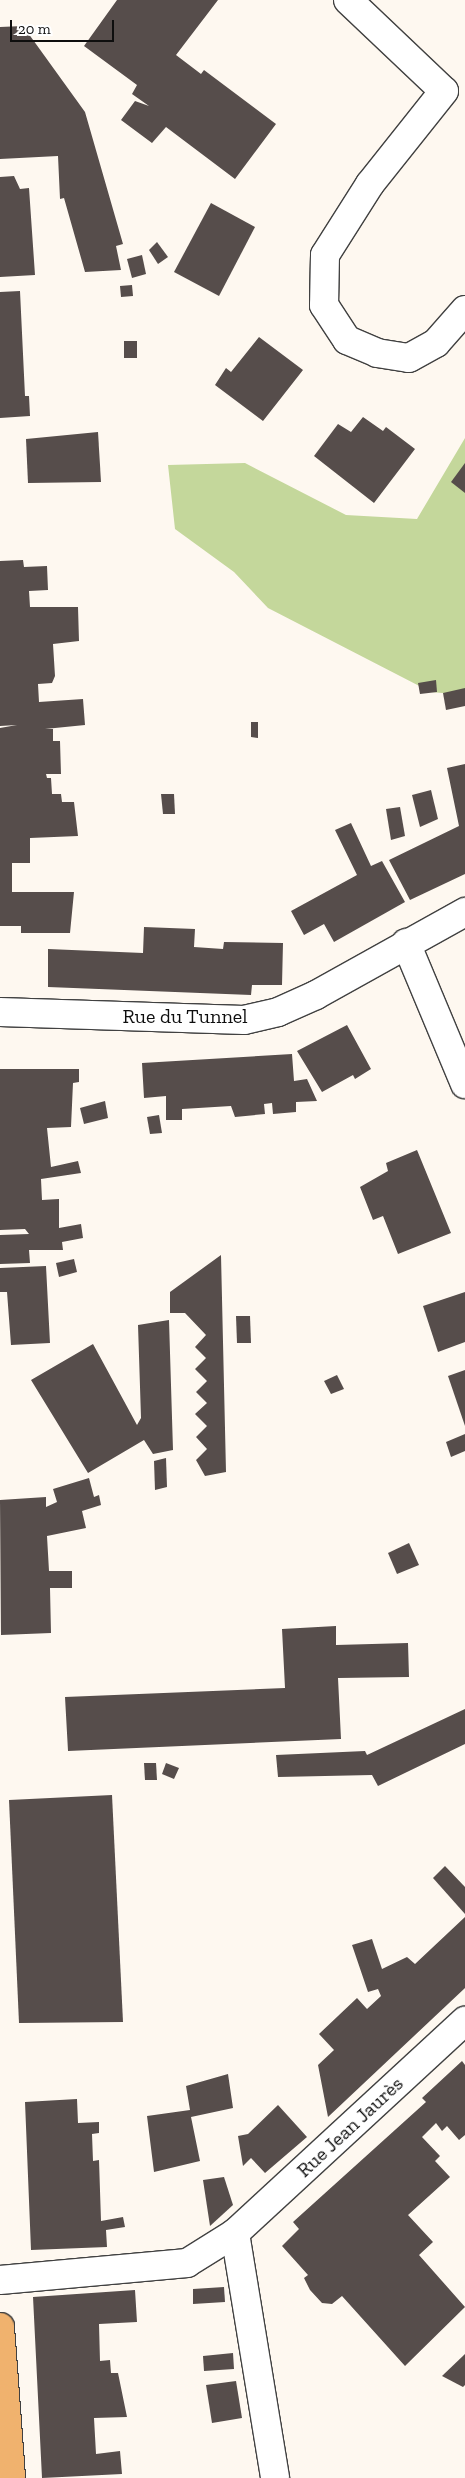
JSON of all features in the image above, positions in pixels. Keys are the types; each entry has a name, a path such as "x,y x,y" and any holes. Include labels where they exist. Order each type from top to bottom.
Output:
{"main road":[{"path":"0,2327 11,2478"}],"street":[{"path":"348,0 444,91 365,191 325,255 324,305 347,340 377,353 409,358 436,343 465,310"},
{"name":"Rue du Tunnel","path":"0,1012 244,1020 278,1012 316,995 406,943 465,912"},
{"path":"406,943 465,1084"},
{"name":"Rue Jean Jaurès","path":"0,2280 187,2263 234,2234 465,2021"},
{"path":"234,2234 275,2478"}],"green space":[{"path":"465,438 465,695 431,692 268,608 234,572 175,529 168,465 245,463 346,515 417,519"}],"building":[{"path":"117,0 218,0 176,55 201,74 204,70 276,124 235,179 166,127 152,143 121,120 135,101 149,106 132,94 137,85 84,46"},
{"path":"23,26 85,112 123,244 116,246 121,270 85,272 64,198 60,199 58,156 0,159 0,27"},
{"path":"14,176 20,189 29,188 35,275 0,277 0,177"},
{"path":"211,203 255,227 219,296 174,272"},
{"path":"157,242 168,257 158,264 149,250"},
{"path":"142,255 146,274 132,278 127,259"},
{"path":"132,285 133,296 121,297 120,286"},
{"path":"20,291 25,396 29,396 30,416 0,418 0,292"},
{"path":"259,337 303,370 263,421 215,385 226,368 231,372"},
{"path":"124,341 137,341 137,358 124,358"},
{"path":"363,417 383,431 386,427 415,449 374,503 314,456 338,424 351,432"},
{"path":"98,432 101,482 28,483 26,439"},
{"path":"465,463 465,493 451,482"},
{"path":"23,560 24,567 47,566 48,590 29,591 30,607 78,607 79,641 53,644 55,676 52,683 38,684 39,702 83,699 85,725 45,729 53,729 53,741 60,741 61,774 46,774 47,778 51,778 52,794 61,794 62,802 74,802 78,836 30,838 30,863 12,863 12,892 74,892 70,933 21,933 21,926 0,926 0,728 17,725 0,726 0,561"},
{"path":"436,680 437,692 420,694 418,683"},
{"path":"465,688 465,706 446,710 443,693"},
{"path":"251,722 258,722 258,738 251,737"},
{"path":"465,764 465,874 410,900 389,860 459,826 447,768"},
{"path":"431,790 438,819 420,827 412,795"},
{"path":"161,794 174,794 175,814 163,814"},
{"path":"400,807 405,836 391,840 386,809"},
{"path":"351,823 371,866 382,861 405,902 334,942 324,924 304,935 291,911 357,875 335,830"},
{"path":"144,927 195,929 194,947 223,949 224,942 283,943 282,985 252,985 251,995 48,987 48,949 143,953"},
{"path":"347,1025 371,1069 355,1079 353,1075 322,1092 297,1051"},
{"path":"292,1054 294,1081 307,1079 317,1101 296,1102 296,1112 273,1114 272,1103 264,1104 265,1114 235,1117 231,1106 182,1109 182,1120 166,1120 166,1096 144,1098 142,1063"},
{"path":"0,1069 79,1069 79,1082 73,1083 71,1127 47,1128 51,1167 78,1161 81,1173 41,1179 42,1200 59,1199 59,1228 81,1224 83,1238 62,1242 63,1250 29,1250 30,1263 0,1264 0,1235 29,1234 25,1229 0,1230"},
{"path":"105,1101 108,1118 84,1124 80,1108"},
{"path":"159,1115 162,1133 150,1134 147,1117"},
{"path":"417,1150 451,1233 398,1254 383,1216 373,1220 360,1187 388,1171 386,1163"},
{"path":"221,1255 226,1472 205,1476 196,1460 207,1449 196,1437 207,1426 195,1414 207,1403 196,1392 207,1381 195,1369 206,1358 195,1347 206,1335 185,1313 170,1313 170,1292"},
{"path":"74,1259 77,1272 59,1277 56,1263"},
{"path":"46,1266 50,1343 11,1345 7,1292 0,1292 0,1268"},
{"path":"465,1292 465,1342 438,1352 423,1306"},
{"path":"236,1316 250,1316 251,1343 237,1343"},
{"path":"169,1320 173,1450 153,1454 144,1440 88,1473 31,1380 93,1344 137,1425 141,1418 138,1325"},
{"path":"465,1370 465,1426 448,1376"},
{"path":"337,1375 344,1389 331,1394 324,1381"},
{"path":"465,1434 465,1451 451,1457 446,1442"},
{"path":"166,1458 167,1487 155,1490 154,1461"},
{"path":"89,1478 94,1497 99,1495 101,1505 82,1511 86,1528 47,1536 49,1571 72,1571 72,1588 50,1588 51,1633 1,1635 0,1500 46,1497 46,1507 57,1502 53,1489"},
{"path":"409,1543 419,1565 397,1574 388,1553"},
{"path":"336,1626 336,1645 408,1643 409,1677 338,1678 341,1739 68,1751 65,1697 285,1688 282,1629"},
{"path":"465,1709 465,1744 378,1786 372,1775 278,1777 276,1755 365,1751 367,1755"},
{"path":"144,1763 156,1763 157,1780 145,1780"},
{"path":"166,1763 179,1768 174,1779 162,1774"},
{"path":"112,1795 123,2022 19,2023 9,1800"},
{"path":"445,1866 465,1887 465,1914 433,1878"},
{"path":"465,1917 465,1988 328,2117 318,2065 334,2050 319,2034 357,1998 367,2009 381,1996 378,1989 368,1992 352,1945 372,1939 382,1969 407,1957 415,1964"},
{"path":"462,2061 465,2065 465,2135 459,2140 447,2126 442,2131 436,2123 422,2137 440,2156 435,2161 450,2177 408,2215 433,2242 419,2255 465,2307 405,2366 342,2296 332,2304 322,2303 310,2290 304,2278 308,2275 282,2246 299,2229 293,2222 426,2102 422,2098"},
{"path":"228,2074 233,2108 191,2117 200,2161 154,2172 147,2116 190,2110 186,2086"},
{"path":"77,2099 78,2123 99,2122 99,2133 92,2134 93,2161 99,2160 101,2221 123,2217 125,2227 106,2230 107,2247 31,2250 25,2102"},
{"path":"278,2105 307,2137 265,2173 251,2158 243,2166 238,2136 248,2134"},
{"path":"224,2177 233,2205 210,2226 203,2180"},
{"path":"224,2287 225,2302 193,2304 193,2289"},
{"path":"135,2290 137,2322 99,2324 100,2361 110,2360 111,2373 118,2373 127,2417 94,2418 96,2454 120,2451 122,2474 42,2478 33,2297"},
{"path":"233,2353 234,2369 204,2371 203,2356"},
{"path":"465,2354 465,2385 463,2387 442,2376"},
{"path":"236,2381 242,2418 212,2423 206,2385"}]}
